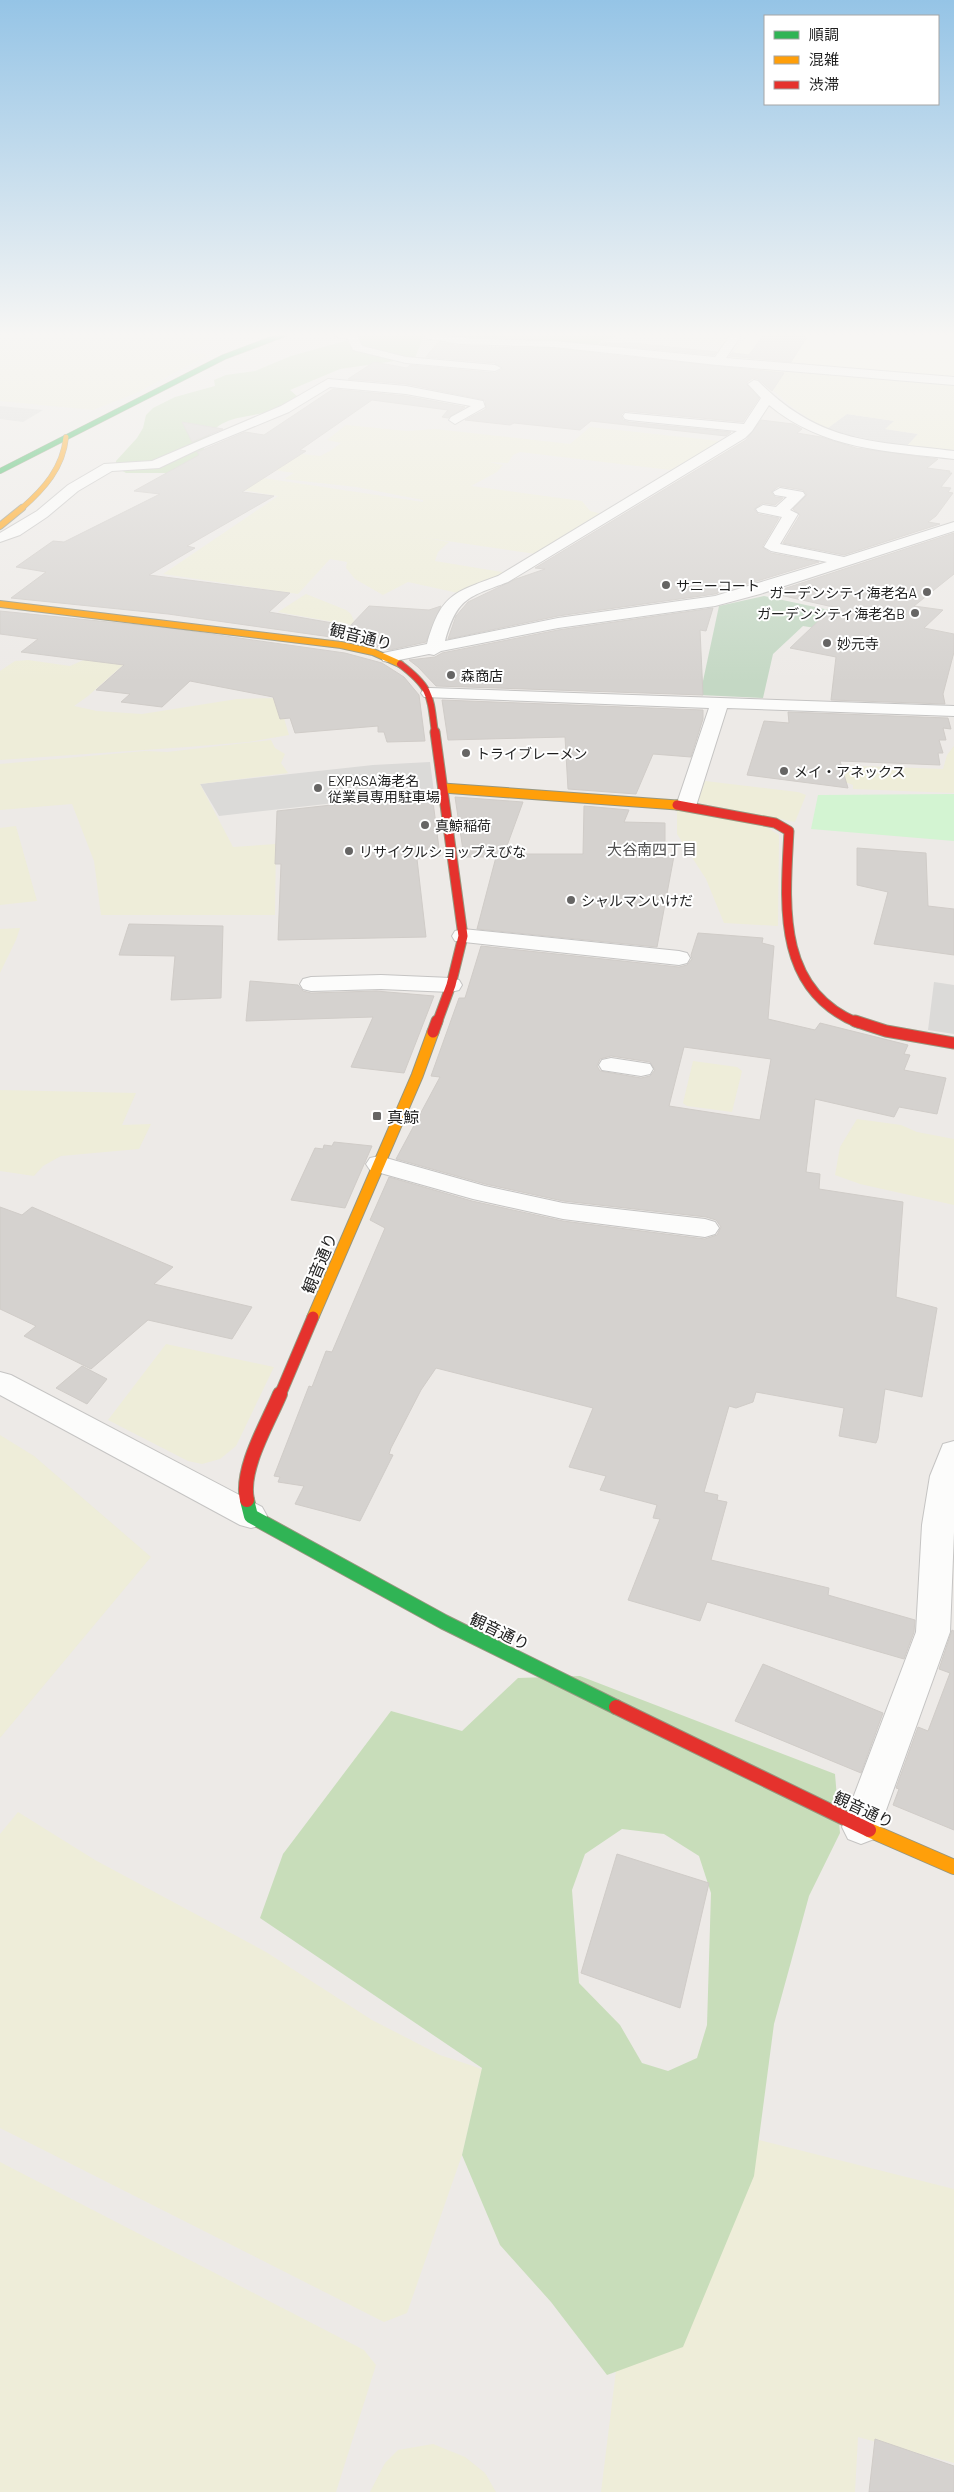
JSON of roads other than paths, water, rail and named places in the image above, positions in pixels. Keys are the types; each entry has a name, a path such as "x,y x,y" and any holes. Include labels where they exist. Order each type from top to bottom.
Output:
{"main road":[{"path":"0,471 39,450"},
{"path":"0,526 32,499 46,482 66,450"},
{"name":"観音通り","path":"0,604 168,621 345,646 389,658 411,672 430,693 463,936 451,986 417,1076 247,1472 245,1490 250,1516 444,1622 861,1827 954,1867"},
{"path":"444,788 686,806 775,823 789,831 786,909 791,948 809,992 833,1012 865,1024 954,1043"}],"street":[{"path":"0,538 15,532 42,514 73,488 109,467 154,465 185,450"},
{"path":"434,650 443,614 450,603 463,594 503,579 712,450"},
{"path":"918,450 954,455"},
{"path":"779,512 798,495 780,492"},
{"path":"763,509 791,514 771,547 843,562"},
{"path":"389,658 558,623 715,601 754,591 954,526"},
{"path":"758,536 775,540"},
{"path":"430,693 954,710"},
{"path":"686,806 720,702"},
{"path":"463,936 647,963 679,958"},
{"path":"311,984 381,982 451,986"},
{"path":"611,1065 641,1069"},
{"path":"379,1164 482,1193 563,1211 705,1228"},
{"path":"0,1382 250,1516"},
{"path":"861,1827 933,1632 938,1525 946,1476 954,1452"}],"place":[{"name":"サニーコート","path":"666,585"},
{"name":"ガーデンシティ海老名A","path":"927,592"},
{"name":"ガーデンシティ海老名B","path":"915,613"},
{"name":"妙元寺","path":"827,643"},
{"name":"森商店","path":"451,675"},
{"name":"トライブレーメン","path":"466,753"},
{"name":"メイ・アネックス","path":"784,771"},
{"name":"EXPASA海老名 従業員専用駐車場","path":"318,788"},
{"name":"真鯨稲荷","path":"425,825"},
{"name":"リサイクルショップえびな","path":"349,851"},
{"name":"シャルマンいけだ","path":"571,900"},
{"name":"真鯨","path":"377,1116"}],"district":[{"name":"大谷南四丁目","path":"652,849"}]}
